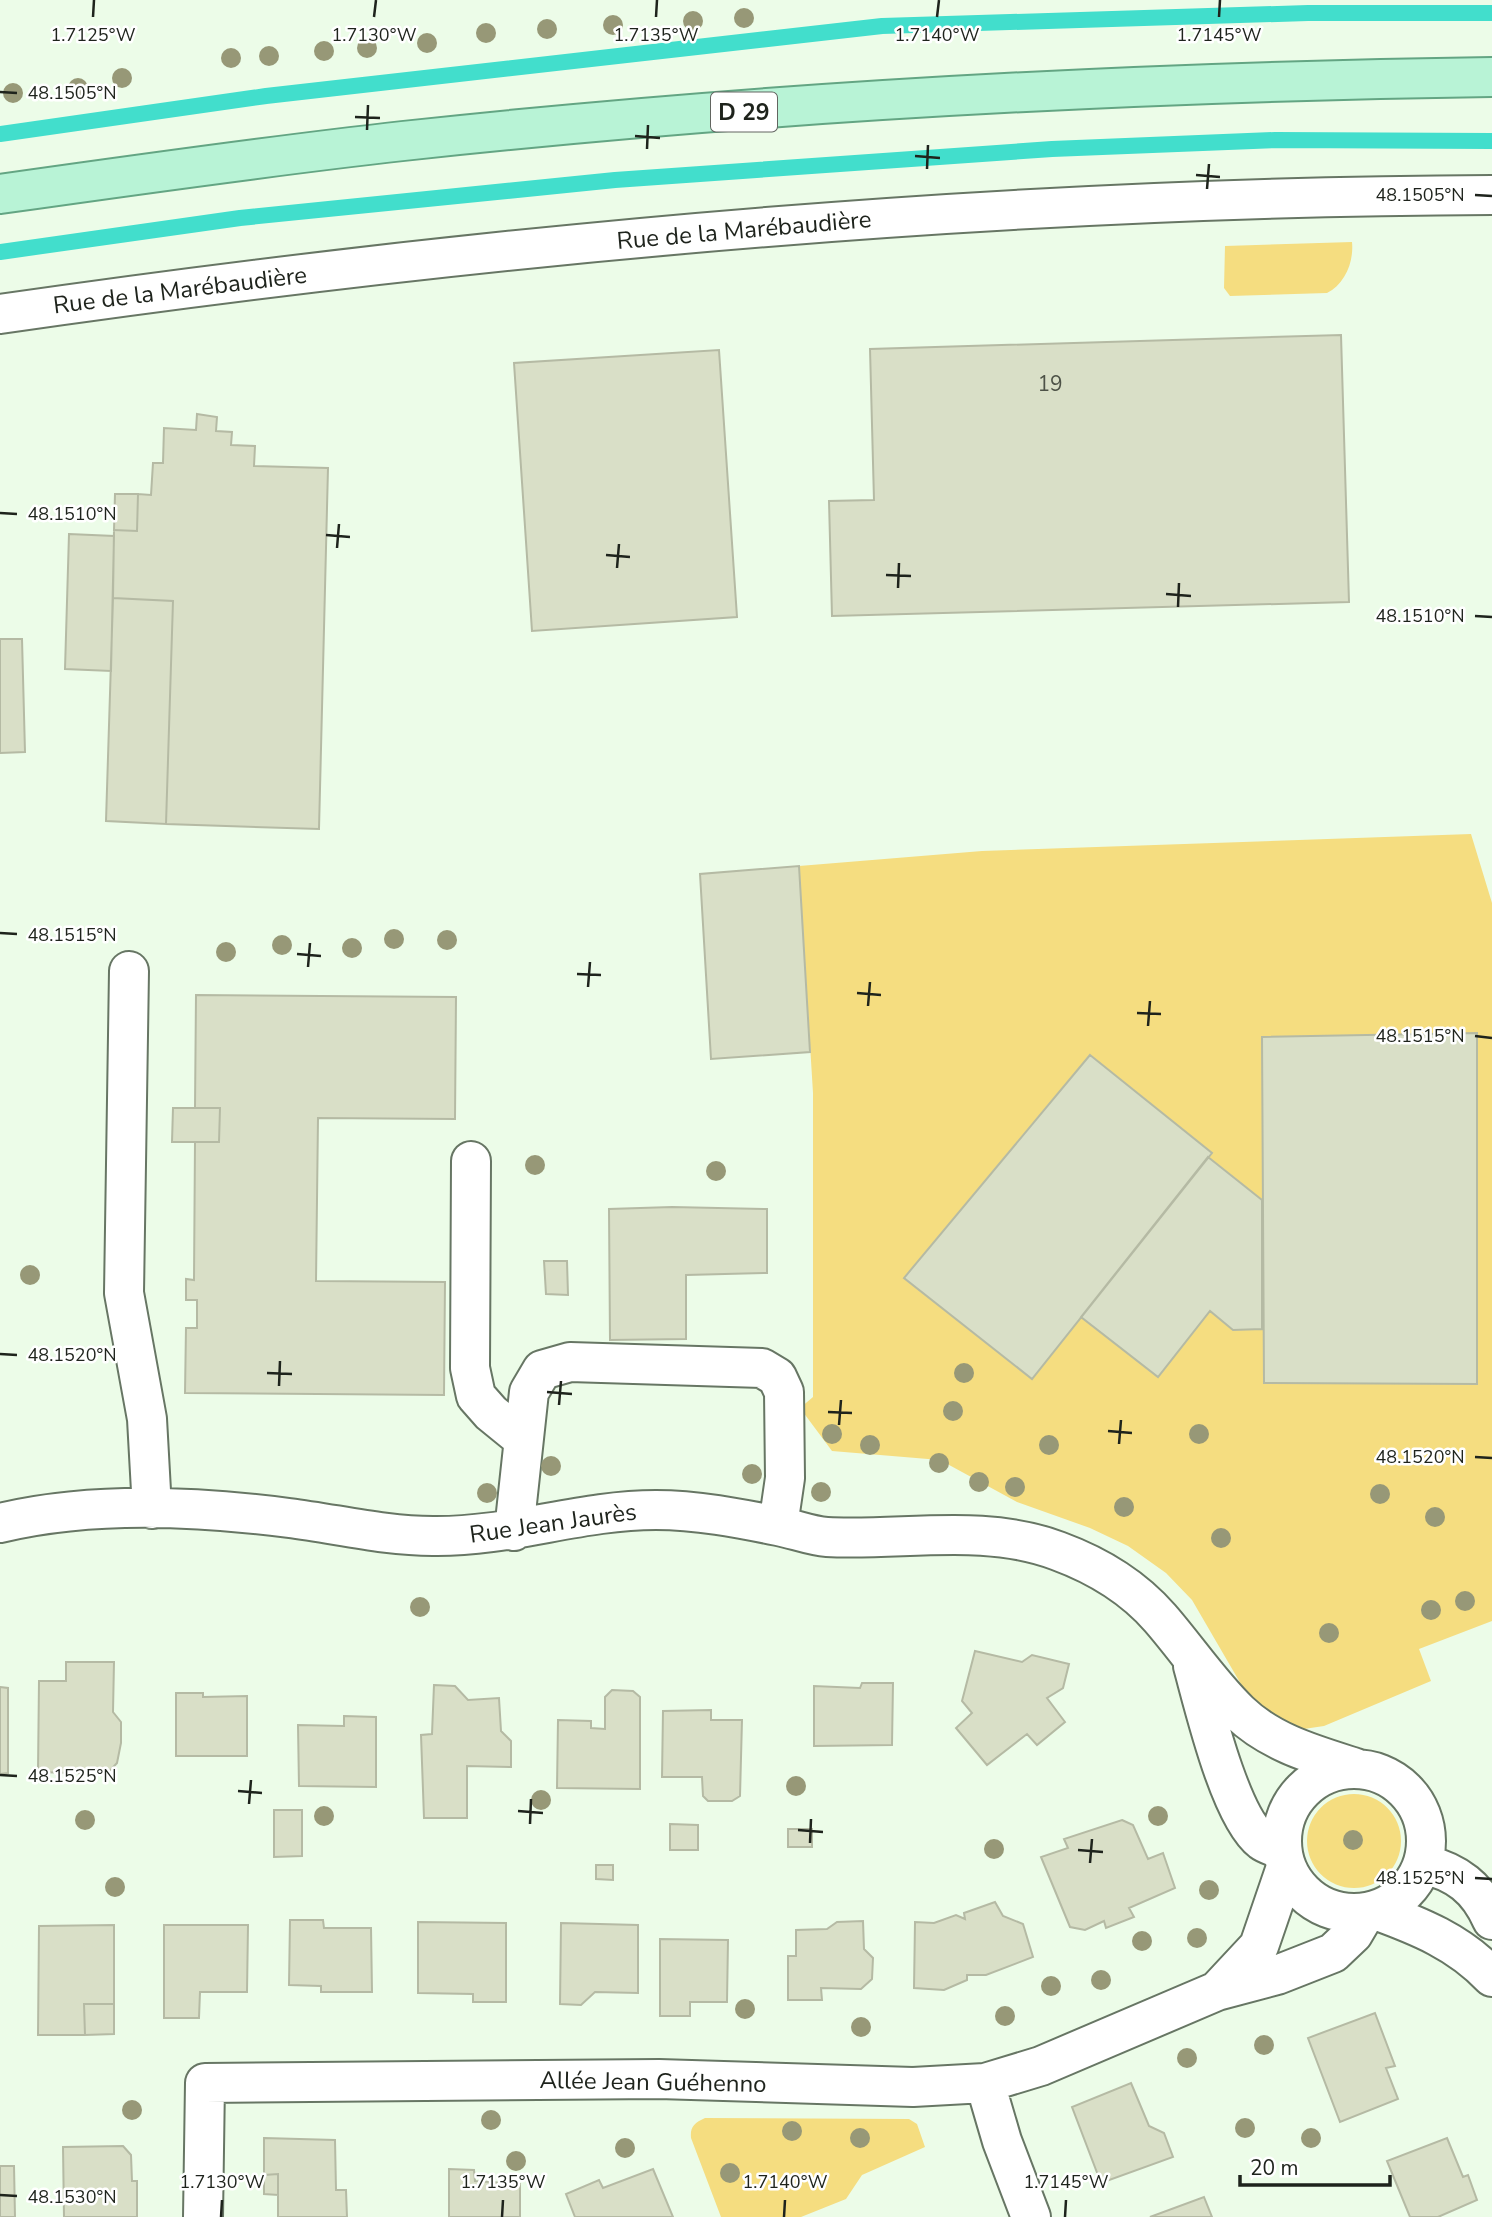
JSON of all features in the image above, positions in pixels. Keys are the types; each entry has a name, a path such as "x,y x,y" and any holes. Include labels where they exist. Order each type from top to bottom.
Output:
{"main road":[{"name":"D 29","path":"0,194 403,141 654,118 1175,85 1492,77"}],"street":[{"name":"Rue de la Marébaudière","path":"0,314 404,261 803,224 1115,204 1492,195"},
{"path":"129,971 124,1293 148,1419 152,1509"},
{"path":"471,1161 470,1368 476,1396 491,1413 523,1439"},
{"path":"514,1531 529,1392 542,1370 570,1362 762,1368 777,1377 784,1392 785,1478 778,1526"},
{"name":"Rue Jean Jaurès","path":"0,1523 88,1510 223,1511 293,1518 346,1529 428,1536 514,1531 584,1516 655,1510 698,1512 825,1537 962,1536 1013,1540 1053,1549 1090,1564 1126,1587 1158,1616 1241,1714 1279,1740 1356,1768"},
{"name":"Rue Jean Jaurès","path":"1190,1657 1211,1732 1245,1820 1262,1841 1284,1858"},
{"path":"1371,1911 1396,1900 1412,1884 1423,1864 1426,1829 1420,1810 1409,1794 1377,1772 1356,1768 1338,1770 1322,1776 1295,1799 1286,1815 1284,1858 1296,1885 1310,1898 1336,1910 1371,1911 1446,1939 1476,1959 1492,1976"},
{"name":"Allée Jean Guéhenno","path":"1217,1991 1259,1946 1284,1858"},
{"path":"1423,1864 1443,1869 1469,1883 1492,1920"},
{"name":"Allée Jean Guéhenno","path":"203,2217 205,2083 659,2079 913,2087 985,2083 1041,2066 1217,1991 1277,1975 1333,1953 1371,1911"},
{"path":"985,2083 1002,2141 1031,2217"}],"shaded area":[{"path":"1352,242 1347,272 1339,284 1327,293 1230,296 1224,288 1225,246"},
{"path":"1471,834 1492,903 1492,1621 1419,1649 1431,1681 1324,1726 1297,1730 1256,1710 1192,1600 1166,1573 1128,1546 1090,1528 1017,1502 940,1460 832,1451 800,1408 813,1397 813,1093 799,866 982,851"},
{"path":"1354,1794 1372,1798 1387,1808 1397,1823 1401,1841 1397,1859 1387,1874 1372,1884 1354,1888 1336,1884 1321,1874 1311,1859 1307,1841 1311,1823 1321,1808 1336,1798"},
{"path":"705,2118 909,2119 917,2124 925,2147 862,2175 846,2199 801,2217 721,2217 691,2138 694,2126"}],"building":[{"path":"1341,335 1349,602 832,616 829,501 874,500 870,349"},
{"path":"719,350 737,617 532,631 514,363"},
{"path":"197,414 217,417 216,431 232,432 231,445 255,446 254,466 328,468 319,829 166,824 173,601 113,598 114,530 137,531 138,494 151,495 153,463 163,463 164,428 196,430"},
{"path":"115,494 138,494 137,531 114,530"},
{"path":"69,534 114,536 111,671 65,669"},
{"path":"113,598 173,601 166,824 106,821"},
{"path":"0,639 22,639 25,752 0,753"},
{"path":"799,866 810,1052 711,1059 700,874"},
{"path":"196,995 456,997 455,1119 318,1118 316,1281 445,1282 444,1395 185,1393 186,1328 197,1328 197,1300 186,1300 186,1279 194,1280 195,1142 219,1142 220,1108 195,1108"},
{"path":"1477,1033 1477,1384 1264,1383 1262,1037"},
{"path":"1090,1055 1212,1153 1032,1379 904,1278"},
{"path":"173,1108 220,1108 219,1142 172,1142"},
{"path":"1208,1157 1262,1200 1262,1329 1233,1330 1210,1311 1158,1377 1081,1317"},
{"path":"609,1209 767,1209 767,1273 686,1275 686,1339 610,1340"},
{"path":"544,1261 567,1261 568,1295 546,1294"},
{"path":"975,1651 1022,1662 1032,1655 1069,1664 1063,1688 1047,1698 1065,1722 1037,1745 1027,1734 987,1765 956,1728 972,1713 962,1701"},
{"path":"66,1662 114,1662 113,1712 121,1722 121,1743 117,1763 107,1774 38,1772 39,1681 66,1681"},
{"path":"862,1683 893,1683 892,1745 814,1746 814,1686 860,1688"},
{"path":"434,1685 455,1686 468,1700 499,1698 501,1731 511,1741 511,1767 467,1766 467,1818 424,1818 421,1735 432,1734"},
{"path":"0,1687 8,1688 8,1773 0,1774"},
{"path":"612,1690 633,1691 640,1697 640,1789 557,1788 558,1720 591,1721 591,1728 605,1729 605,1697"},
{"path":"176,1693 203,1693 203,1697 247,1696 247,1756 176,1756"},
{"path":"711,1710 711,1720 742,1720 740,1796 732,1801 708,1801 703,1796 702,1777 662,1777 663,1711"},
{"path":"344,1716 376,1717 376,1787 299,1786 298,1725 344,1726"},
{"path":"274,1810 302,1810 302,1856 274,1857"},
{"path":"1122,1820 1133,1825 1148,1859 1163,1853 1175,1888 1129,1908 1134,1917 1106,1928 1104,1921 1085,1930 1070,1927 1041,1857 1068,1848 1064,1839"},
{"path":"670,1824 698,1825 698,1850 670,1850"},
{"path":"788,1829 812,1829 812,1847 788,1847"},
{"path":"596,1865 613,1865 613,1880 596,1879"},
{"path":"995,1902 1003,1916 1023,1924 1033,1957 986,1975 967,1975 967,1980 944,1990 914,1988 915,1922 934,1923 956,1915 965,1919 964,1913"},
{"path":"290,1920 323,1920 324,1928 371,1928 372,1992 321,1992 321,1986 289,1985"},
{"path":"863,1921 864,1949 873,1958 872,1979 861,1989 821,1988 822,2000 788,2000 788,1956 796,1956 796,1930 827,1929 837,1922"},
{"path":"418,1922 506,1923 506,2002 473,2002 473,1994 418,1993"},
{"path":"561,1923 638,1925 638,1993 595,1992 581,2005 560,2004"},
{"path":"114,1925 114,2004 84,2004 85,2035 38,2035 39,1926"},
{"path":"164,1925 248,1925 247,1992 200,1992 199,2018 164,2018"},
{"path":"660,1939 728,1940 727,2002 690,2002 690,2016 660,2016"},
{"path":"84,2004 114,2004 114,2034 85,2035"},
{"path":"1375,2013 1395,2066 1386,2068 1398,2099 1340,2122 1308,2038"},
{"path":"1131,2083 1149,2126 1164,2133 1173,2157 1101,2183 1072,2107"},
{"path":"264,2138 335,2140 336,2190 346,2190 347,2217 278,2217 278,2174 264,2175"},
{"path":"1447,2138 1463,2177 1468,2175 1477,2200 1438,2217 1410,2217 1387,2161"},
{"path":"123,2146 131,2155 132,2181 137,2181 137,2217 64,2217 63,2147"},
{"path":"0,2166 14,2166 15,2217 0,2217"},
{"path":"449,2169 474,2170 475,2181 520,2184 520,2217 449,2217"},
{"path":"653,2169 673,2217 575,2217 566,2194 599,2180 603,2188"},
{"path":"278,2174 278,2195 264,2194 264,2175"},
{"path":"1204,2197 1212,2217 1150,2217"}],"waterway":[{"path":"0,134 266,96 882,26 1308,13 1492,13"},
{"path":"0,252 240,218 615,180 1052,149 1275,140 1492,141"}]}
